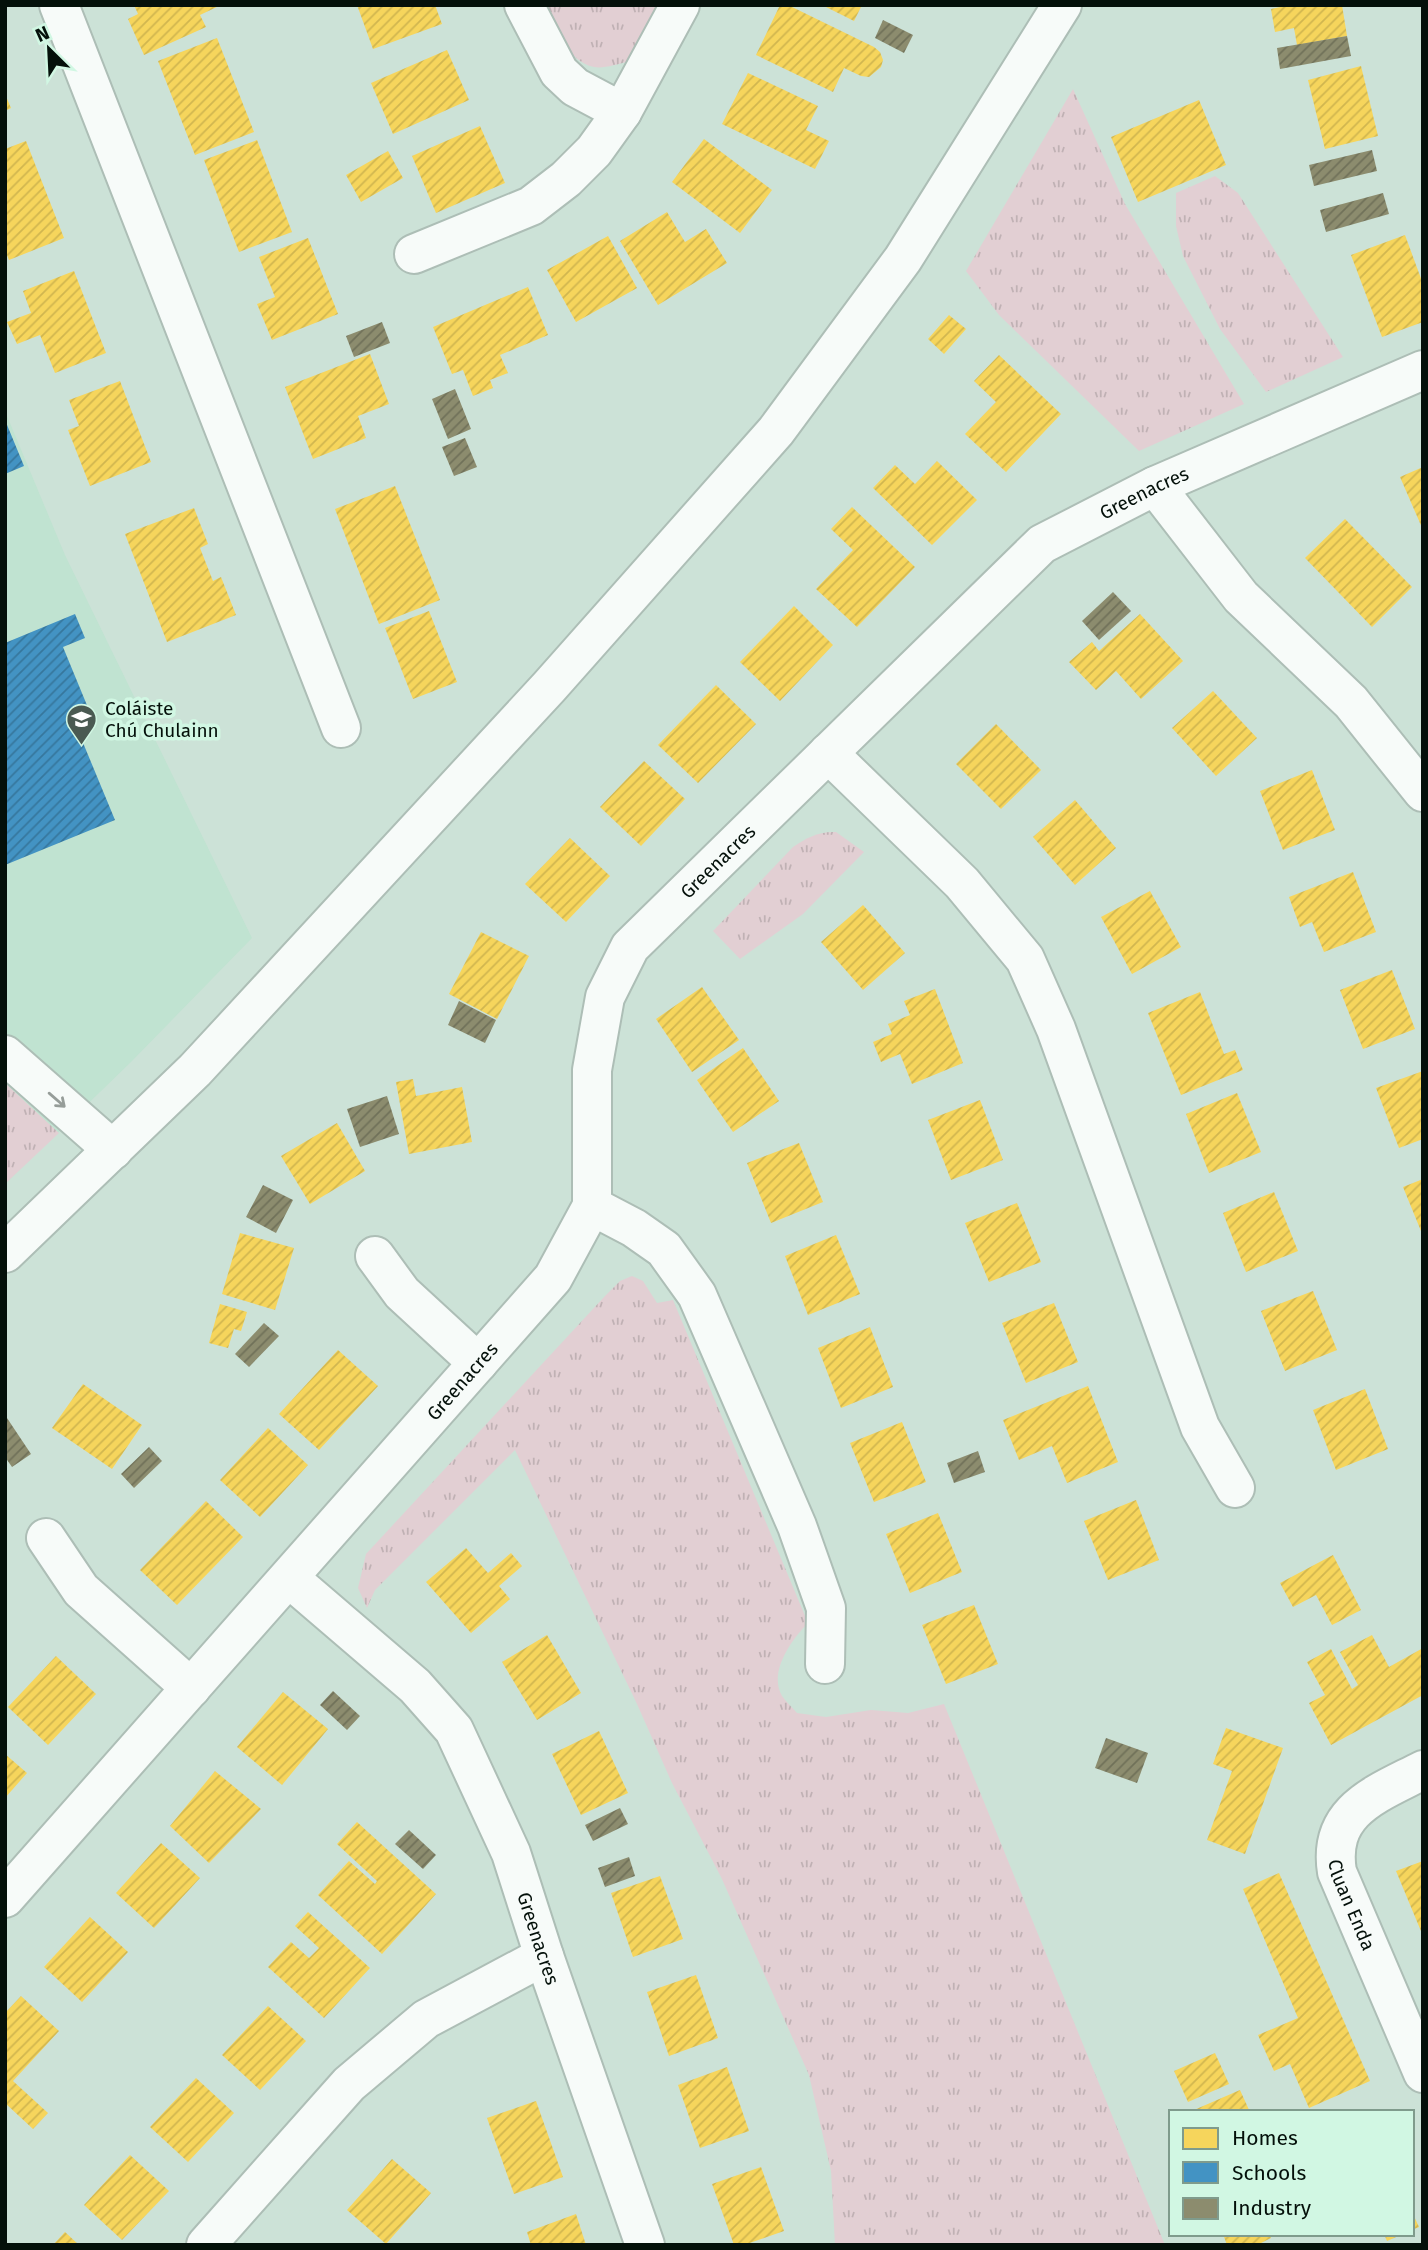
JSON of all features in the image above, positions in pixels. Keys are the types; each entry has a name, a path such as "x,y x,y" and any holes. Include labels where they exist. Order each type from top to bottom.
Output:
{"street":[{"path":"59,5 341,728"},
{"path":"524,5 559,72 575,87 622,112"},
{"path":"414,254 531,206 566,179 594,151 622,112 680,5"},
{"path":"5,1253 195,1070 471,772 776,431 903,259 1062,5"},
{"name":"Greenacres","path":"5,1898 553,1278 592,1206 592,1070 605,997 630,947 1042,544 1155,486 1423,370"},
{"path":"1155,486 1241,597 1352,702 1423,792"},
{"path":"828,753 962,883 1025,959 1056,1029 1200,1427 1236,1488"},
{"path":"5,1055 113,1150"},
{"path":"592,1206 634,1228 664,1249 697,1295 797,1526 826,1608 825,1664"},
{"path":"375,1256 402,1293 478,1363"},
{"path":"46,1538 80,1590 191,1688"},
{"name":"Greenacres","path":"289,1578 415,1686 454,1730 511,1853 645,2245"},
{"name":"Cluan Enda","path":"1423,1770 1365,1801 1347,1816 1338,1834 1334,1854 1337,1872 1423,2073"},
{"path":"206,2245 349,2084 426,2019 544,1956"}],"shaded area":[{"name":"Coláiste Chú Chulainn","path":"5,411 65,555 252,938 131,1062 5,1184"}],"green space":[{"path":"543,5 660,5 627,62 594,67 585,64 569,51"},
{"path":"1073,89 1125,204 1244,404 1139,451 999,315 966,271"},
{"path":"1215,176 1238,193 1343,357 1266,392 1220,329 1183,256 1176,226 1176,193"},
{"path":"836,832 864,852 803,914 740,959 713,931 793,847 813,836"},
{"path":"5,1083 59,1133 5,1184"},
{"path":"632,1276 643,1281 657,1303 673,1300 808,1623 789,1647 780,1667 778,1687 782,1696 797,1713 826,1717 871,1710 908,1713 944,1704 1165,2245 835,2245 831,2171 809,2075 721,1877 672,1783 515,1450 375,1590 367,1608 358,1588 366,1554 605,1296 620,1281"}],"building: Homes":[{"path":"134,5 221,5 200,15 206,27 144,55 128,19 138,14"},
{"path":"357,5 435,5 442,24 373,49"},
{"path":"780,5 788,5 874,47 883,60 881,67 869,77 844,68 833,92 756,55"},
{"path":"822,5 862,5 854,21"},
{"path":"1290,5 1342,5 1347,36 1297,45 1294,28 1275,32 1271,9"},
{"path":"217,38 254,132 195,155 158,61"},
{"path":"447,50 469,100 393,134 371,83"},
{"path":"1361,66 1378,136 1325,149 1308,80"},
{"path":"748,73 818,106 806,130 829,141 815,169 722,124"},
{"path":"5,94 11,108 5,111"},
{"path":"1199,100 1226,165 1138,202 1111,137"},
{"path":"480,126 505,183 436,213 412,156"},
{"path":"704,139 772,190 740,233 672,182"},
{"path":"257,140 292,232 239,252 204,160"},
{"path":"26,141 64,238 9,260 5,250 5,149"},
{"path":"388,151 403,178 361,202 346,175"},
{"path":"667,212 685,242 706,229 727,263 658,305 620,241"},
{"path":"1405,235 1423,284 1423,322 1382,337 1351,255"},
{"path":"608,236 637,288 576,322 547,270"},
{"path":"308,238 338,314 272,340 257,304 275,297 259,257"},
{"path":"74,271 106,353 55,373 40,335 17,344 7,322 31,313 23,291"},
{"path":"528,287 548,335 500,355 508,373 490,380 493,388 473,396 463,370 452,374 433,327"},
{"path":"949,315 966,329 944,354 928,339"},
{"path":"370,354 389,404 358,416 366,438 313,459 285,387"},
{"path":"999,355 1061,414 1006,472 965,434 996,402 974,381"},
{"path":"120,381 151,462 90,486 68,430 79,426 69,400"},
{"path":"937,461 977,500 932,545 873,488 895,465 915,484"},
{"path":"1423,467 1423,530 1400,477"},
{"path":"395,486 440,600 379,624 335,509"},
{"path":"852,507 915,567 857,627 816,589 853,550 831,529"},
{"path":"194,508 208,544 200,548 213,581 221,577 236,615 167,642 125,534"},
{"path":"1345,519 1412,587 1372,627 1305,558"},
{"path":"794,606 833,645 780,701 740,662"},
{"path":"429,611 457,682 413,699 385,628"},
{"path":"1140,614 1183,661 1141,699 1116,671 1096,690 1069,662 1092,642 1099,651"},
{"path":"716,685 756,724 698,783 658,745"},
{"path":"1213,691 1257,738 1216,776 1172,728"},
{"path":"996,724 1041,770 1001,809 956,764"},
{"path":"644,761 685,799 641,846 600,807"},
{"path":"1312,770 1335,830 1283,850 1260,791"},
{"path":"1075,800 1116,848 1075,885 1033,837"},
{"path":"570,838 610,876 566,922 525,884"},
{"path":"1353,872 1376,932 1324,952 1312,922 1300,927 1289,897"},
{"path":"1150,891 1181,947 1132,974 1101,917"},
{"path":"863,905 905,953 863,990 821,942"},
{"path":"481,932 529,956 497,1019 449,994"},
{"path":"1392,970 1415,1029 1363,1049 1340,990"},
{"path":"702,987 739,1040 692,1072 656,1019"},
{"path":"935,989 963,1063 912,1084 900,1054 881,1062 873,1042 892,1034 888,1024 910,1015 904,1001"},
{"path":"1200,992 1224,1054 1235,1050 1243,1070 1181,1095 1148,1013"},
{"path":"743,1048 779,1101 733,1132 697,1080"},
{"path":"1423,1071 1423,1139 1399,1148 1376,1088"},
{"path":"413,1079 416,1096 462,1087 472,1142 409,1154 396,1082"},
{"path":"1237,1093 1261,1152 1209,1173 1186,1114"},
{"path":"980,1100 1003,1160 951,1180 928,1120"},
{"path":"337,1123 365,1171 310,1204 281,1156"},
{"path":"799,1143 823,1202 771,1223 747,1163"},
{"path":"1423,1179 1423,1236 1403,1187"},
{"path":"1274,1192 1298,1251 1246,1272 1223,1213"},
{"path":"1017,1203 1041,1262 989,1282 965,1223"},
{"path":"240,1233 294,1248 275,1310 222,1294"},
{"path":"836,1235 860,1294 808,1315 785,1256"},
{"path":"1313,1291 1337,1350 1285,1371 1261,1311"},
{"path":"1054,1303 1078,1362 1026,1383 1002,1323"},
{"path":"220,1304 247,1312 241,1331 234,1329 228,1348 209,1343"},
{"path":"870,1327 893,1387 841,1408 818,1348"},
{"path":"338,1350 378,1386 319,1450 279,1414"},
{"path":"83,1384 142,1425 112,1469 52,1428"},
{"path":"1088,1386 1118,1462 1067,1483 1052,1446 1019,1460 1003,1420"},
{"path":"1365,1389 1388,1449 1336,1470 1313,1410"},
{"path":"902,1422 926,1482 874,1502 850,1443"},
{"path":"268,1428 308,1465 260,1517 220,1480"},
{"path":"1136,1500 1159,1560 1108,1580 1084,1521"},
{"path":"206,1501 243,1537 177,1605 140,1570"},
{"path":"938,1513 962,1572 910,1593 886,1534"},
{"path":"466,1548 488,1573 511,1553 522,1566 499,1586 510,1599 471,1633 426,1582"},
{"path":"1333,1555 1361,1610 1332,1625 1316,1595 1293,1607 1280,1583"},
{"path":"974,1605 998,1664 946,1684 922,1625"},
{"path":"547,1635 581,1693 537,1720 502,1662"},
{"path":"1372,1635 1389,1667 1423,1648 1423,1695 1331,1745 1309,1703 1325,1695 1307,1662 1331,1649 1352,1689 1358,1685 1340,1652"},
{"path":"56,1656 96,1694 48,1745 8,1707"},
{"path":"283,1692 328,1729 282,1785 237,1747"},
{"path":"1226,1728 1283,1748 1245,1854 1207,1840 1232,1771 1213,1764"},
{"path":"599,1731 628,1793 581,1815 552,1754"},
{"path":"5,1754 27,1773 5,1798"},
{"path":"215,1771 261,1809 209,1863 170,1826"},
{"path":"357,1822 436,1894 382,1954 318,1895 349,1861 375,1884 377,1881 337,1844"},
{"path":"161,1843 200,1878 154,1928 116,1893"},
{"path":"1423,1861 1423,1936 1396,1871"},
{"path":"1279,1873 1370,2081 1309,2108 1290,2064 1274,2071 1258,2035 1298,2018 1243,1889"},
{"path":"660,1876 683,1939 633,1957 611,1893"},
{"path":"308,1912 370,1968 324,2018 268,1967 291,1942 309,1958 319,1948 295,1926"},
{"path":"90,1917 128,1952 82,2002 44,1967"},
{"path":"696,1975 718,2038 669,2056 647,1992"},
{"path":"21,1996 59,2031 13,2081 48,2113 33,2129 5,2103 5,2013"},
{"path":"268,2006 306,2041 260,2090 222,2055"},
{"path":"1215,2053 1229,2084 1188,2102 1174,2071"},
{"path":"727,2067 749,2131 700,2148 678,2085"},
{"path":"196,2078 234,2113 188,2162 150,2127"},
{"path":"1240,2090 1249,2110 1194,2110"},
{"path":"536,2101 563,2177 514,2194 487,2118"},
{"path":"130,2155 169,2191 122,2240 84,2205"},
{"path":"392,2159 431,2193 386,2244 347,2210"},
{"path":"761,2167 784,2231 744,2245 734,2245 712,2184"},
{"path":"576,2214 586,2245 531,2245 527,2232"},
{"path":"1414,2216 1419,2227 1414,2229"},
{"path":"65,2232 79,2245 53,2245"},
{"path":"1224,2236 1271,2238 1257,2245 1227,2245"},
{"path":"1385,2236 1398,2236 1387,2241"}],"building: Schools":[{"path":"5,420 24,466 5,474"},
{"path":"75,614 85,638 63,647 91,715 74,721 115,820 5,865 5,643"}],"building: Industry":[{"path":"883,20 913,35 904,53 875,38"},
{"path":"1347,36 1351,56 1280,69 1277,48"},
{"path":"1372,150 1377,171 1314,186 1309,165"},
{"path":"1383,193 1389,214 1326,232 1320,210"},
{"path":"382,322 390,343 354,357 346,336"},
{"path":"455,389 471,429 448,439 432,399"},
{"path":"465,438 477,467 454,476 442,447"},
{"path":"1113,592 1131,611 1099,640 1082,621"},
{"path":"459,1001 496,1020 485,1043 448,1025"},
{"path":"387,1096 399,1134 360,1147 347,1109"},
{"path":"263,1185 293,1200 276,1233 246,1217"},
{"path":"264,1323 279,1336 249,1367 235,1354"},
{"path":"5,1415 31,1454 12,1467 5,1457"},
{"path":"149,1447 162,1461 134,1488 121,1474"},
{"path":"978,1451 985,1472 954,1483 947,1463"},
{"path":"333,1691 360,1716 347,1730 320,1705"},
{"path":"1106,1738 1148,1753 1137,1783 1095,1768"},
{"path":"620,1808 628,1824 593,1841 585,1825"},
{"path":"409,1830 436,1855 423,1869 395,1844"},
{"path":"629,1857 635,1876 605,1887 598,1868"}],"place":[{"name":"Coláiste Chú Chulainn","path":"82,746"}]}
